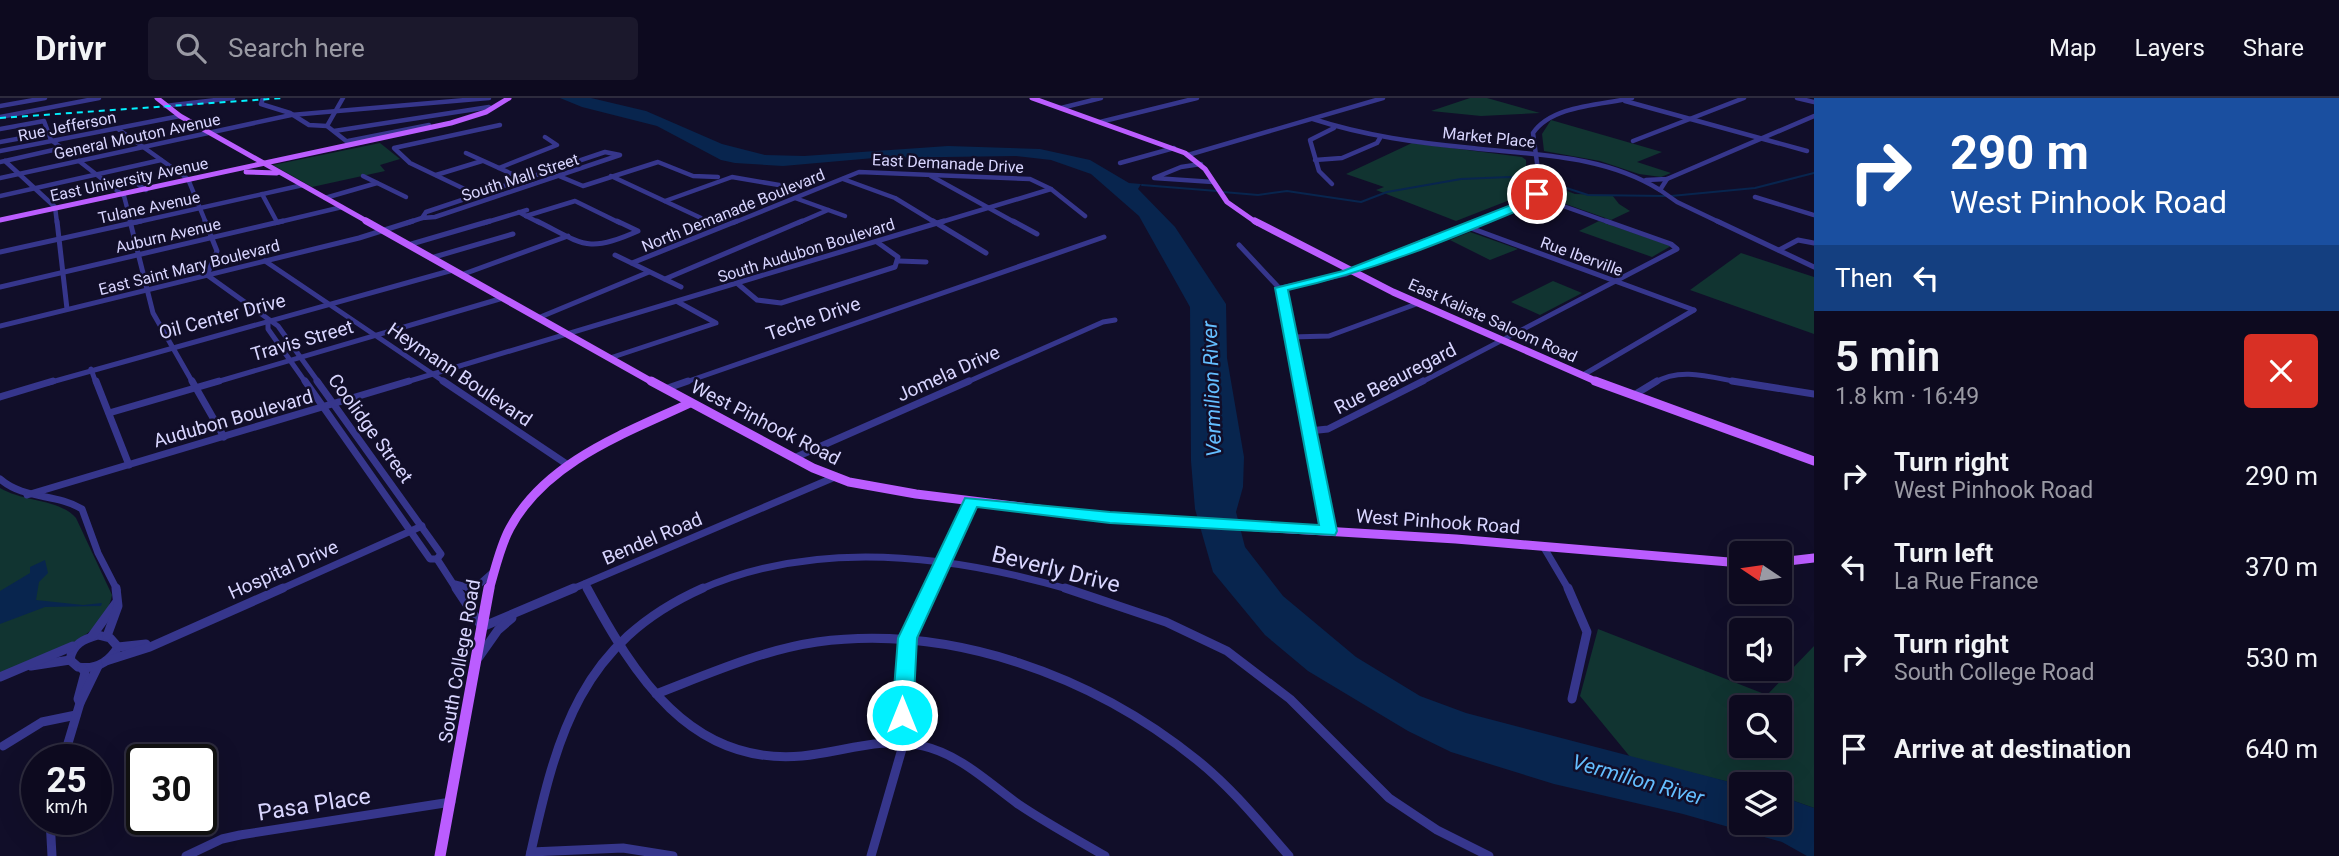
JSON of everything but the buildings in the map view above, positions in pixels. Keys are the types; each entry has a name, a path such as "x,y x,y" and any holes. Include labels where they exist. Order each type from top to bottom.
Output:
{"main road":[{"name":"West Pinhook Road","path":"157,98 180,116 279,174 690,403 835,477 876,488 971,501 1177,522 1543,546 1729,562"},
{"name":"East University Avenue","path":"459,122 491,110 509,98"},
{"name":"East University Avenue","path":"0,220 459,122 494,111 514,98"},
{"name":"East Kaliste Saloom Road","path":"1032,98 1188,155 1200,164 1216,189 1258,223 1500,342 1814,461"},
{"path":"223,174 279,174"},
{"name":"South College Road","path":"440,856 492,573 516,519 533,497 568,465 607,442 690,403"},
{"path":"1792,561 1814,558"}],"street":[{"path":"7,98 19,111"},
{"path":"0,106 45,98"},
{"path":"0,117 19,111 99,98"},
{"path":"165,106 233,98"},
{"path":"262,98 261,104 309,125 327,126 350,144"},
{"path":"327,126 343,98"},
{"name":"General Mouton Avenue","path":"0,178 291,115 488,98"},
{"path":"1061,108 1101,98"},
{"path":"1100,122 1196,98"},
{"path":"1188,155 1383,98"},
{"path":"1281,288 1354,271 1528,202 1535,196 1540,185 1533,131 1544,120 1632,98"},
{"path":"1633,141 1744,98"},
{"path":"1797,98 1814,102"},
{"path":"474,111 475,99"},
{"path":"1621,100 1807,151"},
{"path":"406,105 402,114 406,120"},
{"path":"334,131 489,107"},
{"name":"Rue Jefferson","path":"0,151 180,116"},
{"path":"1646,180 1667,179 1814,116"},
{"name":"Market Place","path":"1313,120 1380,138 1596,163 1646,180 1675,201 1814,267"},
{"path":"0,129 44,121 54,141 62,149 3,162"},
{"path":"479,195 408,160 394,149 500,125"},
{"path":"0,142 82,127"},
{"path":"1332,184 1318,167 1310,139 1335,127"},
{"path":"118,129 189,181 217,255 207,275"},
{"path":"499,168 557,145 545,137"},
{"path":"1318,167 1377,143 1380,138"},
{"path":"1121,163 1174,148"},
{"name":"South Mall Street","path":"422,218 439,216 620,156 605,152 547,171"},
{"path":"466,153 524,180"},
{"path":"0,196 161,160"},
{"path":"1315,160 1330,160"},
{"path":"79,161 122,195 155,317 224,437"},
{"path":"438,175 482,161"},
{"path":"3,162 35,188 55,209 67,309"},
{"path":"422,218 426,212 547,171 581,186 658,163 693,176 718,177"},
{"path":"1200,164 1181,167 1154,178 1164,182 1178,178 1216,189"},
{"name":"East Demanade Drive","path":"842,178 866,171 1027,179 1051,189 1084,216"},
{"path":"928,174 1037,234"},
{"path":"363,176 406,197"},
{"path":"611,176 701,218"},
{"path":"665,201 732,177 785,186"},
{"path":"842,178 890,196 986,253"},
{"name":"North Demanade Boulevard","path":"632,263 842,178"},
{"path":"1661,190 1667,179"},
{"path":"110,185 133,180 146,190"},
{"path":"325,198 377,183"},
{"name":"Tulane Avenue","path":"0,252 303,186"},
{"name":"South Audubon Boulevard","path":"568,335 1051,189"},
{"path":"262,194 277,222"},
{"name":"Rue Beauregard","path":"1309,431 1331,428 1616,282 1677,247 1535,196"},
{"path":"1755,197 1814,215"},
{"path":"794,198 845,216"},
{"path":"408,244 519,212 527,213 575,201 638,229 614,242 595,246 568,236 527,213"},
{"name":"Auburn Avenue","path":"0,287 342,207"},
{"path":"665,279 828,210"},
{"name":"East Saint Mary Boulevard","path":"0,326 383,231 422,218"},
{"name":"Rue Iberville","path":"1465,227 1694,310 1583,375"},
{"path":"431,257 513,234"},
{"path":"461,275 568,236"},
{"name":"Teche Drive","path":"665,388 1104,237"},
{"path":"1779,250 1798,240 1814,243"},
{"path":"877,242 895,254 899,261"},
{"path":"1239,245 1281,288 1329,531"},
{"path":"615,256 681,287"},
{"name":"Heymann Boulevard","path":"265,261 568,465"},
{"path":"738,284 758,300 786,302 890,270 899,261 926,262"},
{"name":"Oil Center Drive","path":"0,397 91,369 453,270"},
{"path":"538,318 649,272"},
{"name":"Coolidge Street","path":"207,275 278,326 422,526 441,554 437,559"},
{"name":"Travis Street","path":"109,413 503,298"},
{"path":"610,358 716,323 678,302"},
{"path":"1291,337 1329,336 1419,303"},
{"name":"Coolidge Street","path":"268,320 268,329 410,531 430,559 437,559"},
{"name":"Jomela Drive","path":"794,458 1103,322 1115,320"},
{"name":"Audubon Boulevard","path":"27,495 568,335"},
{"path":"91,369 128,465"},
{"path":"1634,395 1667,375 1682,373 1814,394"},
{"name":"Bendel Road","path":"482,627 835,477"},
{"path":"0,479 12,489 27,495 70,503 82,509 98,553 117,586 116,603 107,636"},
{"path":"872,856 904,742 902,688 908,638 971,501"},
{"name":"Hospital Drive","path":"82,668 103,663 157,642 422,526"},
{"path":"1543,546 1575,599 1587,632 1572,699"},
{"name":"Beverly Drive","path":"530,854 569,722 591,680 620,641 681,597 722,580 765,567 827,558 942,563 1061,585 1137,610 1207,640 1268,679 1396,804 1474,853 1489,856"},
{"name":"Coolidge Street","path":"437,559 482,627"},
{"path":"453,583 474,589 492,573"},
{"path":"585,584 656,694 686,726 700,736 753,754 792,757 871,743 904,742 951,756 1040,818 1105,856"},
{"path":"0,677 92,636 116,603"},
{"path":"475,663 498,630 522,610"},
{"path":"67,744 80,703 103,663 118,646 107,636 92,636"},
{"path":"656,694 792,646 848,638 908,638 1010,659 1061,679 1166,736 1217,778 1289,856"},
{"name":"Hospital Drive","path":"118,646 157,642"},
{"path":"69,660 76,645"},
{"path":"27,666 69,660 82,668 85,673 78,699 80,703"},
{"path":"3,746 42,722 76,715"},
{"name":"Pasa Place","path":"186,856 213,843 240,835 451,802"},
{"path":"51,835 52,856"},
{"path":"530,854 623,848 673,856"}],"green space":[{"path":"1470,98 1487,98 1540,113 1481,116 1431,111"},
{"path":"1551,120 1662,152 1637,162 1671,173 1661,177 1639,174 1600,161 1544,151 1542,134"},
{"path":"380,143 400,159 380,165 385,171 312,187 273,165"},
{"path":"1412,143 1522,157 1526,160 1527,188 1520,196 1456,221 1376,190 1384,187 1346,174"},
{"path":"1551,185 1575,194 1612,195 1630,211 1611,220 1546,197"},
{"path":"1599,221 1671,246 1652,257 1579,231"},
{"path":"1470,232 1518,249 1490,260 1450,240"},
{"path":"1741,253 1814,277 1814,334 1690,290"},
{"path":"1553,281 1582,293 1540,315 1511,302"},
{"path":"0,488 61,507 76,518 112,595 106,611 83,637 50,654 0,673"},
{"path":"1598,629 1767,695 1780,681 1792,681 1792,669 1814,646 1814,808 1792,800 1792,772 1729,772 1729,782 1631,758 1580,696"}],"water":[{"name":"Vermilion River","path":"560,98 591,98 646,111 722,144 765,155 804,156 948,146 1040,149 1090,160 1129,183 1141,184 1138,189 1175,227 1226,304 1227,358 1244,457 1243,487 1236,512 1245,547 1283,596 1356,657 1420,696 1466,713 1729,782 1729,827 1554,784 1451,752 1408,731 1308,671 1265,635 1213,572 1195,509 1191,461 1190,307 1139,216 1091,174 1051,160 1016,156 874,158 783,166 735,163 721,160 657,126 582,107"},
{"path":"45,560 48,573 39,582 36,600 83,605 102,603 101,606 45,607 0,624 0,591 30,573 30,567"},
{"path":"1792,800 1814,808 1814,856 1807,856 1782,842 1757,835 1792,835"}],"waterway":[{"path":"1671,196 1755,188 1814,173"},
{"path":"1223,192 1258,195 1287,191 1361,202 1387,192 1461,179 1510,177 1528,180"},
{"path":"1551,183 1588,195 1665,196"},
{"path":"1142,185 1217,191"}],"railway":[{"path":"0,118 283,98"}],"route":[{"path":"902,715 908,638 971,501 1110,517 1329,531 1281,288 1346,274 1424,243 1431,243 1528,202 1537,194"}]}
